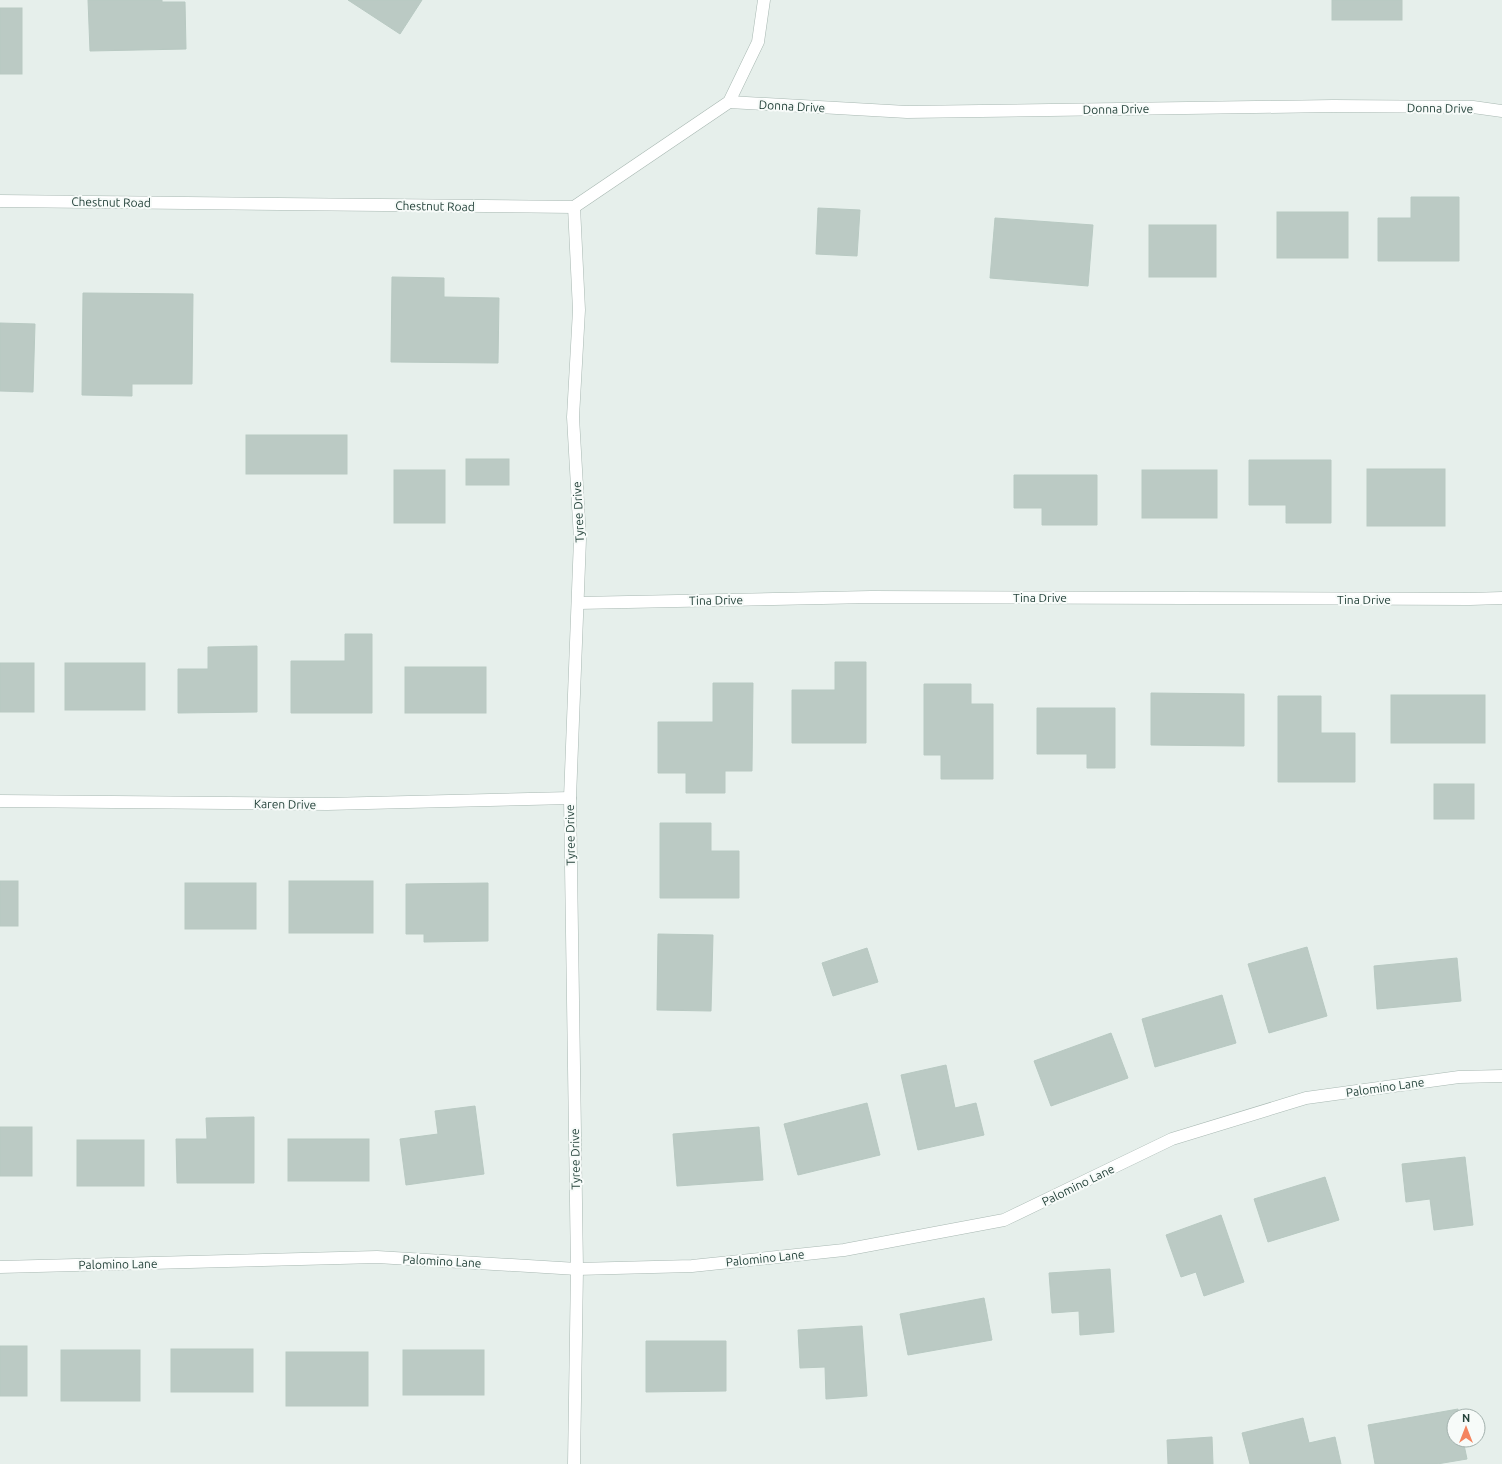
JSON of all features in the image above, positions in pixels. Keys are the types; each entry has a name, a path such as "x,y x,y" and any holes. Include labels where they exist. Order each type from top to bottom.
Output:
{"street":[{"path":"574,207 729,102 758,42 764,0"},
{"name":"Donna Drive","path":"729,102 907,112 1334,106 1473,107 1502,111"},
{"name":"Chestnut Road","path":"0,201 574,207"},
{"name":"Tyree Drive","path":"574,207 579,310 573,417 580,539 570,798 577,1269 574,1464"},
{"name":"Tina Drive","path":"578,603 871,597 1502,598"},
{"name":"Karen Drive","path":"0,800 327,804 570,798"},
{"name":"Palomino Lane","path":"0,1267 377,1257 577,1269 692,1266 844,1250 1004,1220 1172,1139 1306,1098 1459,1077 1502,1076"}],"building":[{"path":"88,0 162,0 162,2 185,2 186,49 90,51"},
{"path":"348,0 422,0 400,34"},
{"path":"1332,0 1402,0 1402,20 1332,20"},
{"path":"0,8 22,8 22,74 0,74"},
{"path":"1411,197 1459,197 1459,261 1378,261 1378,218 1411,218"},
{"path":"818,208 860,210 857,256 816,254"},
{"path":"1277,212 1348,212 1348,258 1277,258"},
{"path":"995,218 1093,225 1088,286 990,278"},
{"path":"1149,225 1216,225 1216,277 1149,277"},
{"path":"392,277 444,278 444,297 499,298 498,363 391,362"},
{"path":"83,293 193,294 192,384 132,384 132,396 82,395"},
{"path":"0,323 35,324 33,392 0,391"},
{"path":"246,435 347,435 347,474 246,474"},
{"path":"466,459 509,459 509,485 466,485"},
{"path":"1249,460 1331,460 1331,523 1286,523 1286,505 1249,505"},
{"path":"1367,469 1445,469 1445,526 1367,526"},
{"path":"394,470 445,470 445,523 394,523"},
{"path":"1142,470 1217,470 1217,518 1142,518"},
{"path":"1014,475 1097,475 1097,525 1042,525 1042,508 1014,508"},
{"path":"345,634 372,634 372,713 291,713 291,661 345,661"},
{"path":"257,646 257,712 178,713 178,669 208,669 208,647"},
{"path":"835,662 866,662 866,743 792,743 792,690 835,690"},
{"path":"0,663 34,663 34,712 0,712"},
{"path":"65,663 145,663 145,710 65,710"},
{"path":"405,667 486,667 486,713 405,713"},
{"path":"713,683 753,683 752,771 725,771 725,793 686,793 686,773 658,773 658,722 713,722"},
{"path":"924,684 971,684 971,704 993,704 993,779 941,779 941,755 924,755"},
{"path":"1151,693 1244,694 1244,746 1151,745"},
{"path":"1391,695 1485,695 1485,743 1391,743"},
{"path":"1278,696 1321,696 1321,733 1355,733 1355,782 1278,782"},
{"path":"1037,708 1115,708 1115,768 1087,768 1087,754 1037,754"},
{"path":"1434,784 1474,784 1474,819 1434,819"},
{"path":"660,823 711,823 711,851 739,851 739,898 660,898"},
{"path":"0,881 18,881 18,926 0,926"},
{"path":"289,881 373,881 373,933 289,933"},
{"path":"185,883 256,883 256,929 185,929"},
{"path":"488,883 488,941 424,942 424,934 406,934 406,884"},
{"path":"658,934 713,935 711,1011 657,1010"},
{"path":"1307,947 1327,1016 1269,1033 1248,964"},
{"path":"867,948 878,982 833,996 822,963"},
{"path":"1457,958 1461,1001 1377,1009 1374,966"},
{"path":"1222,995 1236,1043 1155,1067 1142,1019"},
{"path":"1111,1033 1128,1078 1051,1106 1034,1061"},
{"path":"946,1065 955,1108 976,1103 984,1135 918,1150 901,1075"},
{"path":"867,1103 880,1155 798,1175 784,1124"},
{"path":"475,1106 484,1174 406,1185 400,1139 438,1134 435,1111"},
{"path":"254,1117 254,1183 177,1183 176,1139 207,1139 206,1118"},
{"path":"0,1127 32,1127 32,1176 0,1176"},
{"path":"759,1127 763,1180 677,1186 673,1134"},
{"path":"288,1139 369,1139 369,1181 288,1181"},
{"path":"77,1140 144,1140 144,1186 77,1186"},
{"path":"1465,1157 1473,1225 1434,1230 1430,1199 1406,1202 1402,1164"},
{"path":"1325,1177 1339,1220 1268,1242 1254,1199"},
{"path":"1221,1215 1244,1282 1204,1296 1196,1272 1181,1277 1166,1235"},
{"path":"1110,1269 1114,1332 1080,1335 1079,1311 1052,1313 1049,1273"},
{"path":"984,1298 992,1340 908,1355 900,1314"},
{"path":"862,1326 867,1396 826,1399 825,1367 800,1368 798,1330"},
{"path":"646,1341 726,1341 726,1391 646,1392"},
{"path":"0,1346 27,1346 27,1396 0,1396"},
{"path":"171,1349 253,1349 253,1392 171,1392"},
{"path":"61,1350 140,1350 140,1401 61,1401"},
{"path":"403,1350 484,1350 484,1395 403,1395"},
{"path":"286,1352 368,1352 368,1406 286,1406"},
{"path":"1446,1411 1446,1448 1465,1448 1467,1459 1437,1464 1375,1464 1368,1425"},
{"path":"1303,1418 1309,1443 1335,1437 1341,1464 1250,1464 1242,1433"},
{"path":"1212,1437 1213,1464 1168,1464 1167,1440"}]}
